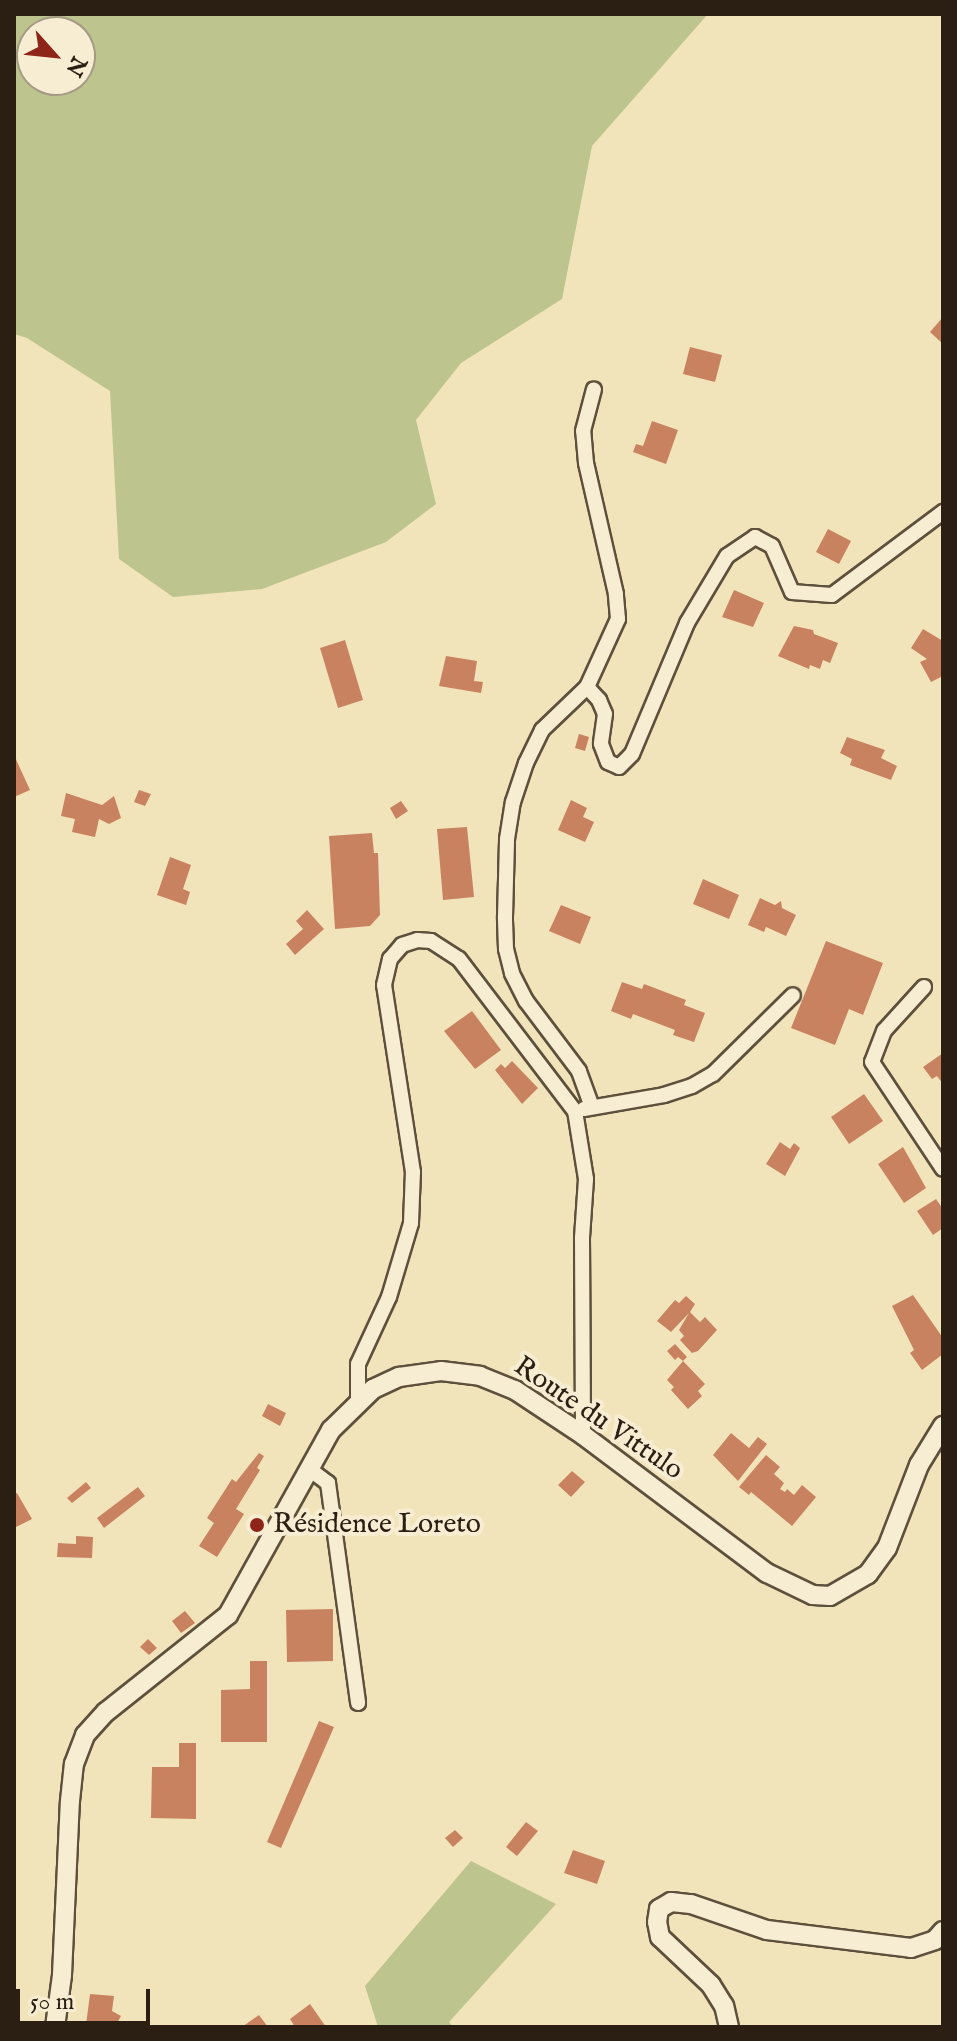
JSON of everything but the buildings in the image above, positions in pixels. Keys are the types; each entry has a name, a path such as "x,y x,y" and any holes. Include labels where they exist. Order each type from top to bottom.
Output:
{"street":[{"path":"592,1107 586,1083 526,1001 512,973 506,949 505,917 507,839 513,802 526,763 542,730 587,687 615,633 618,619 616,594 586,463 583,431 594,389"},
{"path":"587,687 599,700 605,714 601,744 608,762 619,767 632,754 687,623 727,556 755,537 772,546 792,592 832,595 943,512"},
{"path":"358,1401 358,1364 389,1297 411,1223 413,1172 384,985 390,959 402,945 431,941 459,959 567,1095 575,1111 586,1179 582,1238 583,1435"},
{"path":"924,987 884,1031 872,1062 943,1169"},
{"path":"575,1111 664,1095 692,1086 713,1074 793,995"},
{"name":"Route du Vittulo","path":"55,2027 62,1975 70,1801 74,1764 85,1735 106,1712 228,1615 331,1430 358,1401 399,1377 441,1371 480,1376 515,1390 583,1435 767,1573 813,1595 830,1596 868,1574 887,1548 919,1465 943,1426"},
{"path":"308,1468 328,1483 358,1703"},
{"path":"729,2027 724,2006 711,1985 660,1937 657,1922 659,1909 671,1902 691,1904 767,1930 911,1948 935,1940 943,1931"}],"green space":[{"path":"14,14 708,14 592,146 562,299 461,363 416,420 436,504 386,542 262,589 173,597 119,559 110,391 27,338 14,334"},
{"path":"471,1861 556,1904 449,2022 453,2027 378,2027 365,1986"}],"place":[{"name":"Résidence Loreto","path":"257,1525"}]}
